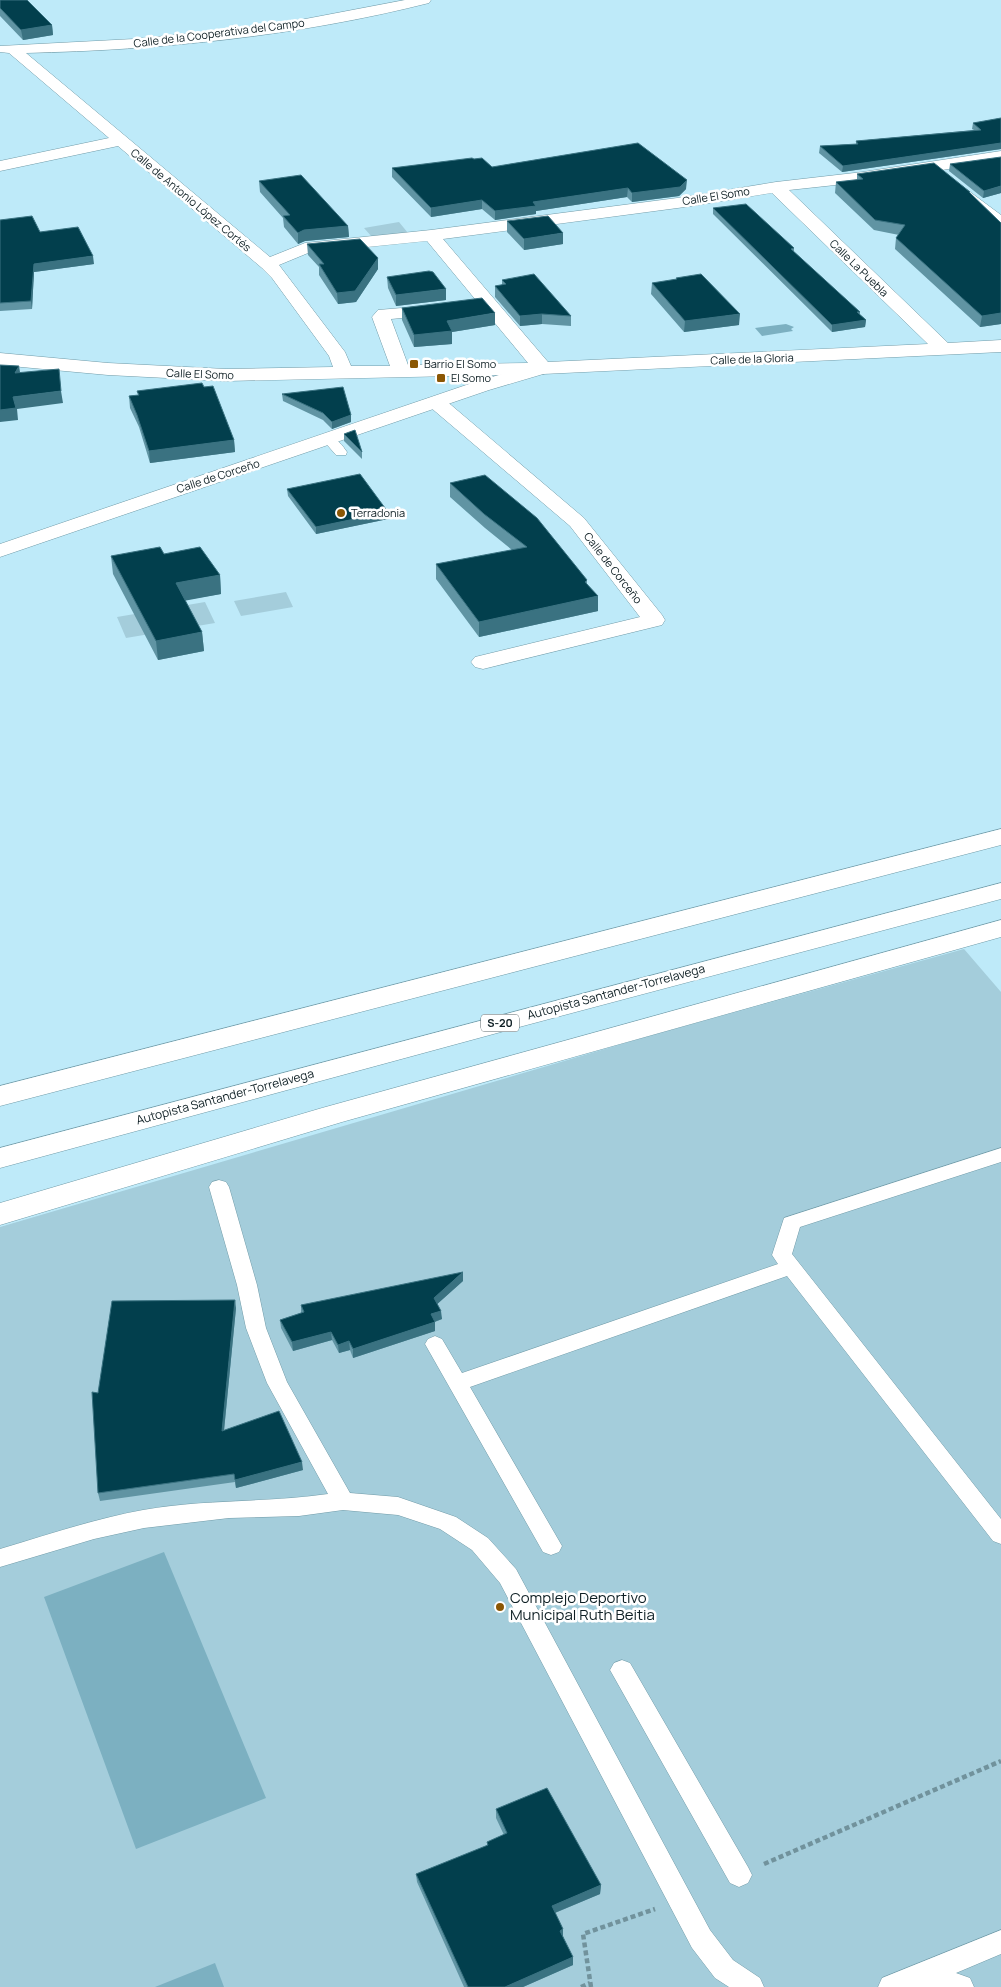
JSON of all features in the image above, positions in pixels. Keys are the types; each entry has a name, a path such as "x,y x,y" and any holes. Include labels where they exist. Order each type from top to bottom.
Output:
{"main road":[{"name":"Calle de la Cooperativa del Campo","path":"6,49 90,46 217,35 331,19 424,0"},
{"name":"Calle de Antonio López Cortés","path":"6,49 268,264 278,274 338,356 344,372"},
{"path":"0,166 120,141"},
{"name":"Calle El Somo","path":"268,264 305,248 685,202 776,187 863,177 1001,156"},
{"name":"Calle La Puebla","path":"776,187 944,349"},
{"path":"431,234 469,305 543,368"},
{"path":"400,371 381,317 384,314 469,305"},
{"name":"Calle de la Gloria","path":"502,369 1001,346"},
{"name":"Calle El Somo","path":"0,359 185,374 502,369"},
{"name":"Calle de Corceño","path":"0,551 335,446 482,386 543,368"},
{"name":"Calle de Corceño","path":"482,386 502,369"},
{"name":"Calle de Corceño","path":"437,403 577,522 654,620 483,662"},
{"path":"0,1096 926,854 1001,837"},
{"name":"Autopista Santander-Torrelavega","path":"0,1158 500,1023 1001,891"},
{"path":"0,1214 342,1113 1001,928"}],"lane":[{"path":"935,167 1001,220"},
{"path":"1001,1155 791,1223 782,1255 1001,1535"},
{"path":"219,1187 247,1285 256,1328 277,1383 343,1501"},
{"path":"458,1384 792,1267"},
{"path":"435,1344 551,1546"},
{"path":"0,1558 94,1530 144,1519 229,1509 299,1506 343,1501 398,1506 448,1523 480,1544 508,1576 682,1899 701,1939 724,1969 751,1987"},
{"path":"622,1670 739,1874"},
{"path":"890,1987 1001,1942"},
{"path":"920,1975 961,1987"}],"path":[{"path":"739,1874 1001,1760"},
{"path":"580,1987 590,1985 583,1934 682,1899"}],"shaded area":[{"path":"399,222 408,233 372,237 364,228"},
{"path":"786,324 794,327 791,329 793,331 762,336 755,328"},
{"path":"286,592 293,607 241,616 234,601"},
{"path":"205,602 215,623 126,638 117,617"},
{"name":"Complejo Deportivo Municipal Ruth Beitia","path":"964,949 1001,992 1001,1987 0,1987 0,1227 649,1036"},
{"path":"164,1552 266,1798 136,1849 44,1597"},
{"path":"215,1963 224,1987 155,1987"}],"building":[{"path":"0,0 27,0 52,25 21,30 0,8"},
{"path":"1001,118 1001,143 843,166 820,146 858,144 856,141 981,130 973,123"},
{"path":"638,143 687,180 680,187 632,193 628,188 533,202 536,206 495,211 482,200 431,208 392,168 472,158 482,158 492,167"},
{"path":"1001,157 1001,186 984,191 950,164"},
{"path":"934,163 970,192 1001,223 1001,313 982,316 896,238 905,225 875,220 836,182 863,179 857,174"},
{"path":"301,175 348,226 304,230 298,233 283,216 290,215 259,181"},
{"path":"746,204 794,248 791,249 860,312 857,312 866,320 832,325 713,208"},
{"path":"32,216 40,232 78,227 93,256 34,264 31,301 0,303 0,220"},
{"path":"548,216 563,233 524,239 507,221"},
{"path":"360,239 378,258 355,291 337,293 319,264 324,264 307,244"},
{"path":"433,272 446,289 396,295 387,277"},
{"path":"534,274 571,316 542,314 520,316 495,286 506,284 502,280"},
{"path":"701,274 740,314 685,321 652,283"},
{"path":"482,298 495,313 447,321 452,331 414,335 402,308"},
{"path":"0,365 19,366 15,373 59,369 61,391 13,397 16,408 0,410"},
{"path":"202,383 204,387 213,386 234,440 149,451 129,396 139,395 137,391"},
{"path":"343,387 351,415 332,422 323,413 282,394"},
{"path":"355,430 362,452 344,434"},
{"name":"Terradonia","path":"360,474 388,512 316,527 287,489"},
{"path":"485,475 537,518 587,580 585,582 598,596 479,622 436,564 527,547 484,514 450,483"},
{"path":"160,547 164,554 200,547 220,575 176,583 202,632 156,641 111,556"},
{"path":"463,1272 434,1298 441,1311 431,1314 435,1322 353,1349 349,1341 338,1345 331,1332 292,1342 280,1320 304,1312 301,1305"},
{"path":"235,1300 222,1431 279,1411 302,1462 235,1480 234,1474 98,1493 92,1392 98,1393 112,1301"},
{"path":"547,1788 601,1885 552,1906 563,1929 560,1931 573,1957 505,1987 468,1987 416,1874 488,1845 487,1842 507,1833 496,1809"}],"place":[{"name":"Barrio El Somo","path":"414,364"},
{"name":"El Somo","path":"441,378"},
{"name":"Terradonia","path":"341,513"},
{"name":"Complejo Deportivo Municipal Ruth Beitia","path":"500,1607"}]}
